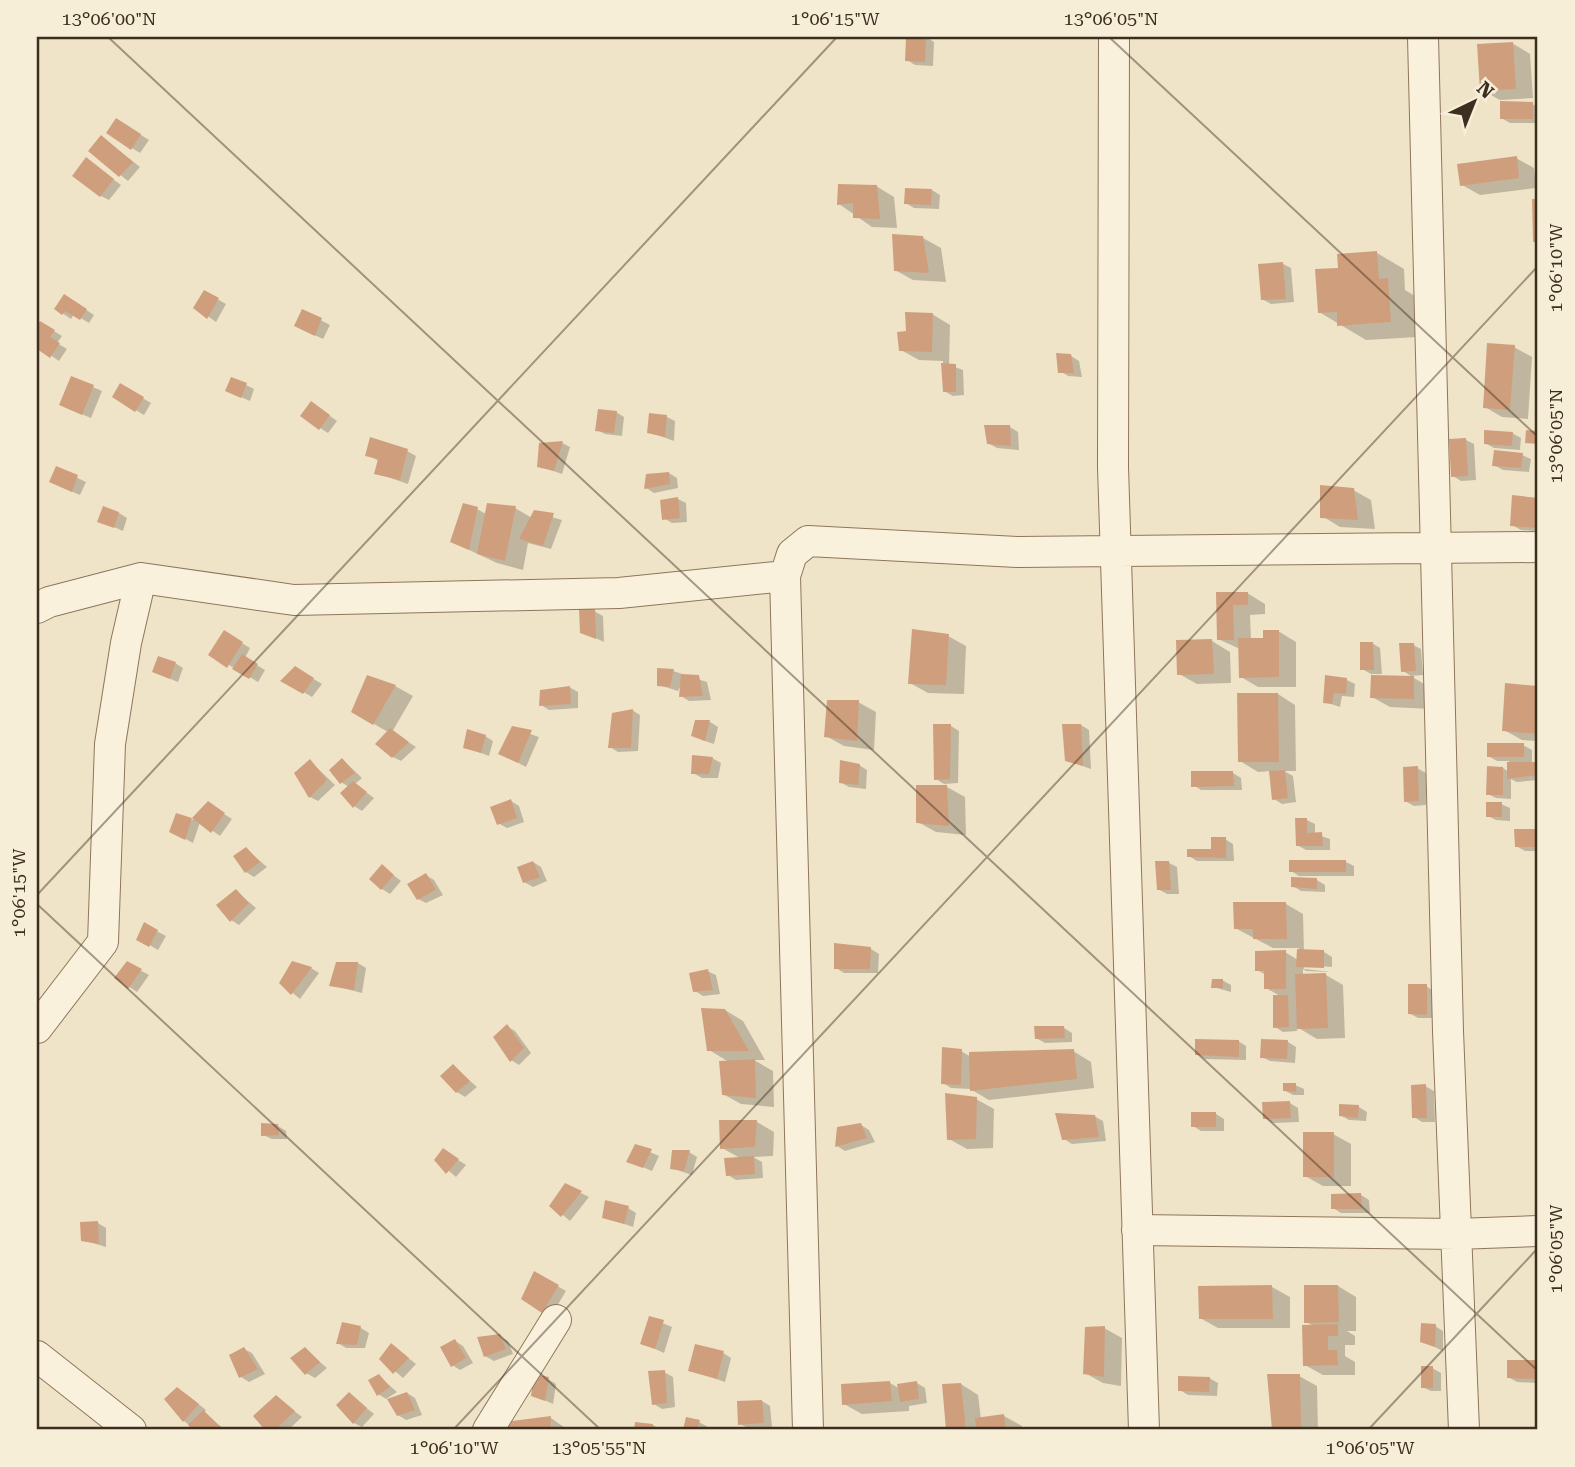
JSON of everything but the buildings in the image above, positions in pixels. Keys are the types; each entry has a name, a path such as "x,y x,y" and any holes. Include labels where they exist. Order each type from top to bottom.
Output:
{"street":[{"path":"1114,37 1116,551 1144,1430"},
{"path":"1423,37 1435,548 1464,1430"},
{"path":"808,1430 785,576 792,554 808,541 1017,552 1538,547"},
{"path":"37,608 48,602 141,578 294,600 619,593 785,576"},
{"path":"37,1028 103,942 110,744 126,643 141,578"},
{"path":"1137,1230 1456,1234 1538,1231"},
{"path":"488,1430 556,1320"},
{"path":"37,1356 131,1430"}]}
